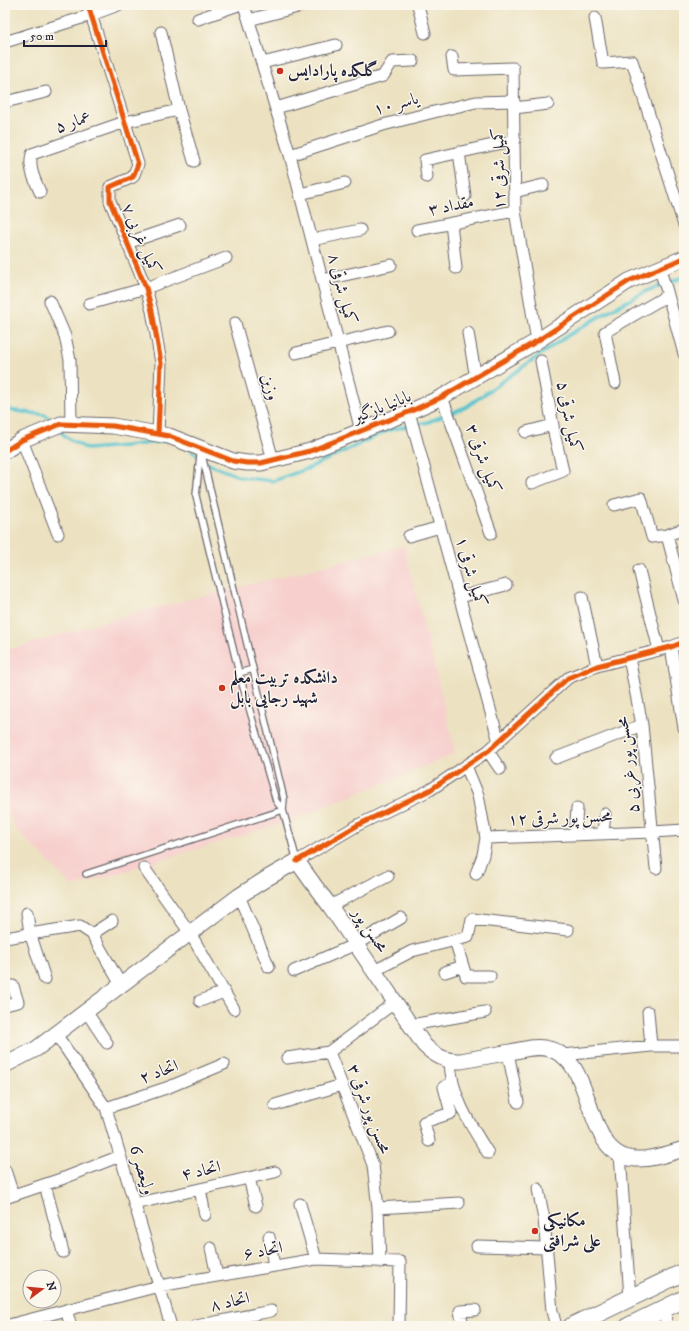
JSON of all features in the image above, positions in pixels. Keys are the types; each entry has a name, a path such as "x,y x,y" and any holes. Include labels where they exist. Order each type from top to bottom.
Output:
{"main road":[{"name":"بابانیا بازگیر","path":"66,424 113,426 169,436 233,461 247,463 261,463 310,451 409,412 442,397 537,341 630,281 664,282 684,258"},
{"path":"5,451 28,437 66,424"},
{"path":"5,1065 27,1054 56,1034 239,896 297,861"},
{"name":"محسن پور","path":"297,861 330,906 430,1051 437,1056 450,1060 462,1061 539,1047 551,1049 563,1055"},
{"path":"563,1055 574,1068 604,1139 612,1149 620,1154 635,1159 644,1159 684,1150"},
{"path":"572,1326 684,1272"},
{"path":"629,1326 684,1299"}],"street":[{"path":"5,42 89,10 118,5"},
{"path":"198,19 212,9 238,5"},
{"name":"کمیل شرقی ۸","path":"244,5 290,155 361,431"},
{"path":"249,20 305,5"},
{"path":"418,5 425,33"},
{"name":"کمیل غربی ۷","path":"89,10 138,164 133,178 110,188 110,201 146,288 152,311 161,363 158,434"},
{"path":"595,18 603,63 632,61 684,226"},
{"path":"161,32 179,110 194,161"},
{"path":"262,64 336,45"},
{"name":"کمیل شرقی ۱۲","path":"452,57 454,70 514,68 515,211 537,341"},
{"path":"276,108 383,76 392,62 413,61"},
{"path":"5,102 46,92"},
{"name":"یاسر ۱۰","path":"290,155 383,125 476,102 514,105 548,104"},
{"name":"عمار ۵","path":"40,192 31,169 30,160 32,154 125,122 179,110"},
{"path":"427,177 426,160 515,140"},
{"path":"459,152 465,196"},
{"path":"300,194 345,183"},
{"path":"514,192 543,185"},
{"name":"مقداد ۳","path":"417,230 515,211"},
{"path":"451,223 456,268"},
{"path":"127,243 180,226"},
{"path":"312,240 360,230"},
{"path":"89,304 146,288 226,258"},
{"path":"322,280 391,265"},
{"path":"615,383 605,332 664,282 684,354"},
{"path":"50,301 64,336 70,360 66,424"},
{"name":"وزین","path":"235,323 273,460"},
{"path":"296,354 388,331"},
{"path":"468,333 476,378"},
{"name":"کمیل شرقی ۵","path":"532,483 563,471 541,360"},
{"name":"کمیل شرقی ۳","path":"442,397 491,533"},
{"name":"کمیل شرقی ۱","path":"409,412 499,742"},
{"path":"526,432 553,425"},
{"path":"28,437 58,534"},
{"path":"614,505 641,498 652,537 667,535 684,529"},
{"path":"409,536 440,527"},
{"path":"667,535 684,600"},
{"path":"640,570 659,650"},
{"path":"460,597 506,585"},
{"path":"582,597 597,666"},
{"path":"297,861 358,826 430,790 488,752 568,678 597,666 671,647 684,642"},
{"path":"671,647 684,728"},
{"name":"محسن پور غربی ۵","path":"629,658 642,725 656,868"},
{"path":"556,758 642,725"},
{"path":"488,752 500,769"},
{"path":"466,766 478,795 486,838 483,855 476,874"},
{"path":"575,835 578,808"},
{"path":"603,833 605,814"},
{"name":"محسن پور شرقی ۱۲","path":"486,838 684,830"},
{"path":"144,868 190,933 234,1009"},
{"path":"330,906 388,876"},
{"path":"239,896 269,967"},
{"path":"27,912 30,933 45,979"},
{"path":"294,971 356,944 401,918"},
{"path":"374,971 412,951 468,938 472,919 568,930"},
{"path":"92,934 112,921"},
{"path":"5,938 80,926 92,934 121,985"},
{"path":"456,940 466,976 490,976"},
{"path":"445,972 463,966"},
{"path":"5,1005 18,1002 13,986"},
{"path":"200,1001 224,992"},
{"name":"محسن پور شرقی ۳","path":"380,1262 378,1208 373,1165 329,1052 395,1002"},
{"path":"86,1011 106,1043"},
{"path":"411,1025 485,1012"},
{"path":"648,1012 651,1046"},
{"name":"ولیعصر 6","path":"56,1034 106,1108 171,1326"},
{"path":"563,1055 651,1046 684,1046"},
{"path":"287,1058 329,1052"},
{"path":"508,1053 518,1102"},
{"path":"450,1060 452,1083 464,1114 488,1153"},
{"name":"اتحاد ۲","path":"106,1108 169,1087 224,1064"},
{"path":"429,1141 424,1122 450,1113 444,1087 452,1083"},
{"path":"275,1105 342,1085"},
{"path":"620,1154 630,1298"},
{"path":"5,1170 9,1196 45,1185 120,1156"},
{"name":"اتحاد ۴","path":"134,1204 275,1172"},
{"path":"249,1178 256,1206"},
{"path":"45,1185 63,1252"},
{"path":"200,1189 205,1215"},
{"path":"538,1189 544,1219 552,1311 556,1326"},
{"path":"378,1208 459,1202"},
{"path":"300,1204 316,1259"},
{"path":"269,1237 274,1266"},
{"path":"477,1246 546,1248"},
{"path":"211,1248 217,1276"},
{"name":"اتحاد ۶","path":"5,1326 159,1286 316,1259 400,1262 399,1326"},
{"path":"665,1309 666,1326"},
{"path":"66,1310 71,1326"},
{"path":"463,1326 460,1311 475,1310"},
{"name":"اتحاد ۸","path":"196,1326 271,1311"}],"lane":[{"path":"201,449 284,799 283,810 297,861"},
{"path":"201,449 196,496 239,673 276,801 283,810"},
{"path":"239,673 253,668"},
{"path":"86,874 283,810"}],"shaded area":[{"name":"دانشکده تربیت معلم شهید رجایی بابل","path":"404,546 455,754 289,821 73,887 13,826 5,799 5,651 128,615"}],"waterway":[{"path":"192,451 206,463 240,477 273,481 309,468 389,430 428,422 466,407 564,338 612,309 649,290 684,277"},
{"path":"5,410 46,415 52,423"},
{"path":"58,429 66,437 87,449 164,441"}],"cycle path":[{"path":"88,5 138,164 133,177 110,187 110,201 146,288 152,311 161,363 158,434"},
{"path":"5,451 22,440 61,424 113,426 169,436 233,461 247,463 261,463 310,451 409,412 442,397 537,341 629,281 684,258"},
{"path":"297,861 358,825 430,790 488,751 568,678 597,666 671,647 684,642"}],"place":[{"name":"گلکده پارادایس","path":"280,71"},
{"name":"دانشکده تربیت معلم شهید رجایی بابل","path":"222,688"},
{"name":"مکانیکی علی شرافتی","path":"535,1231"}]}
